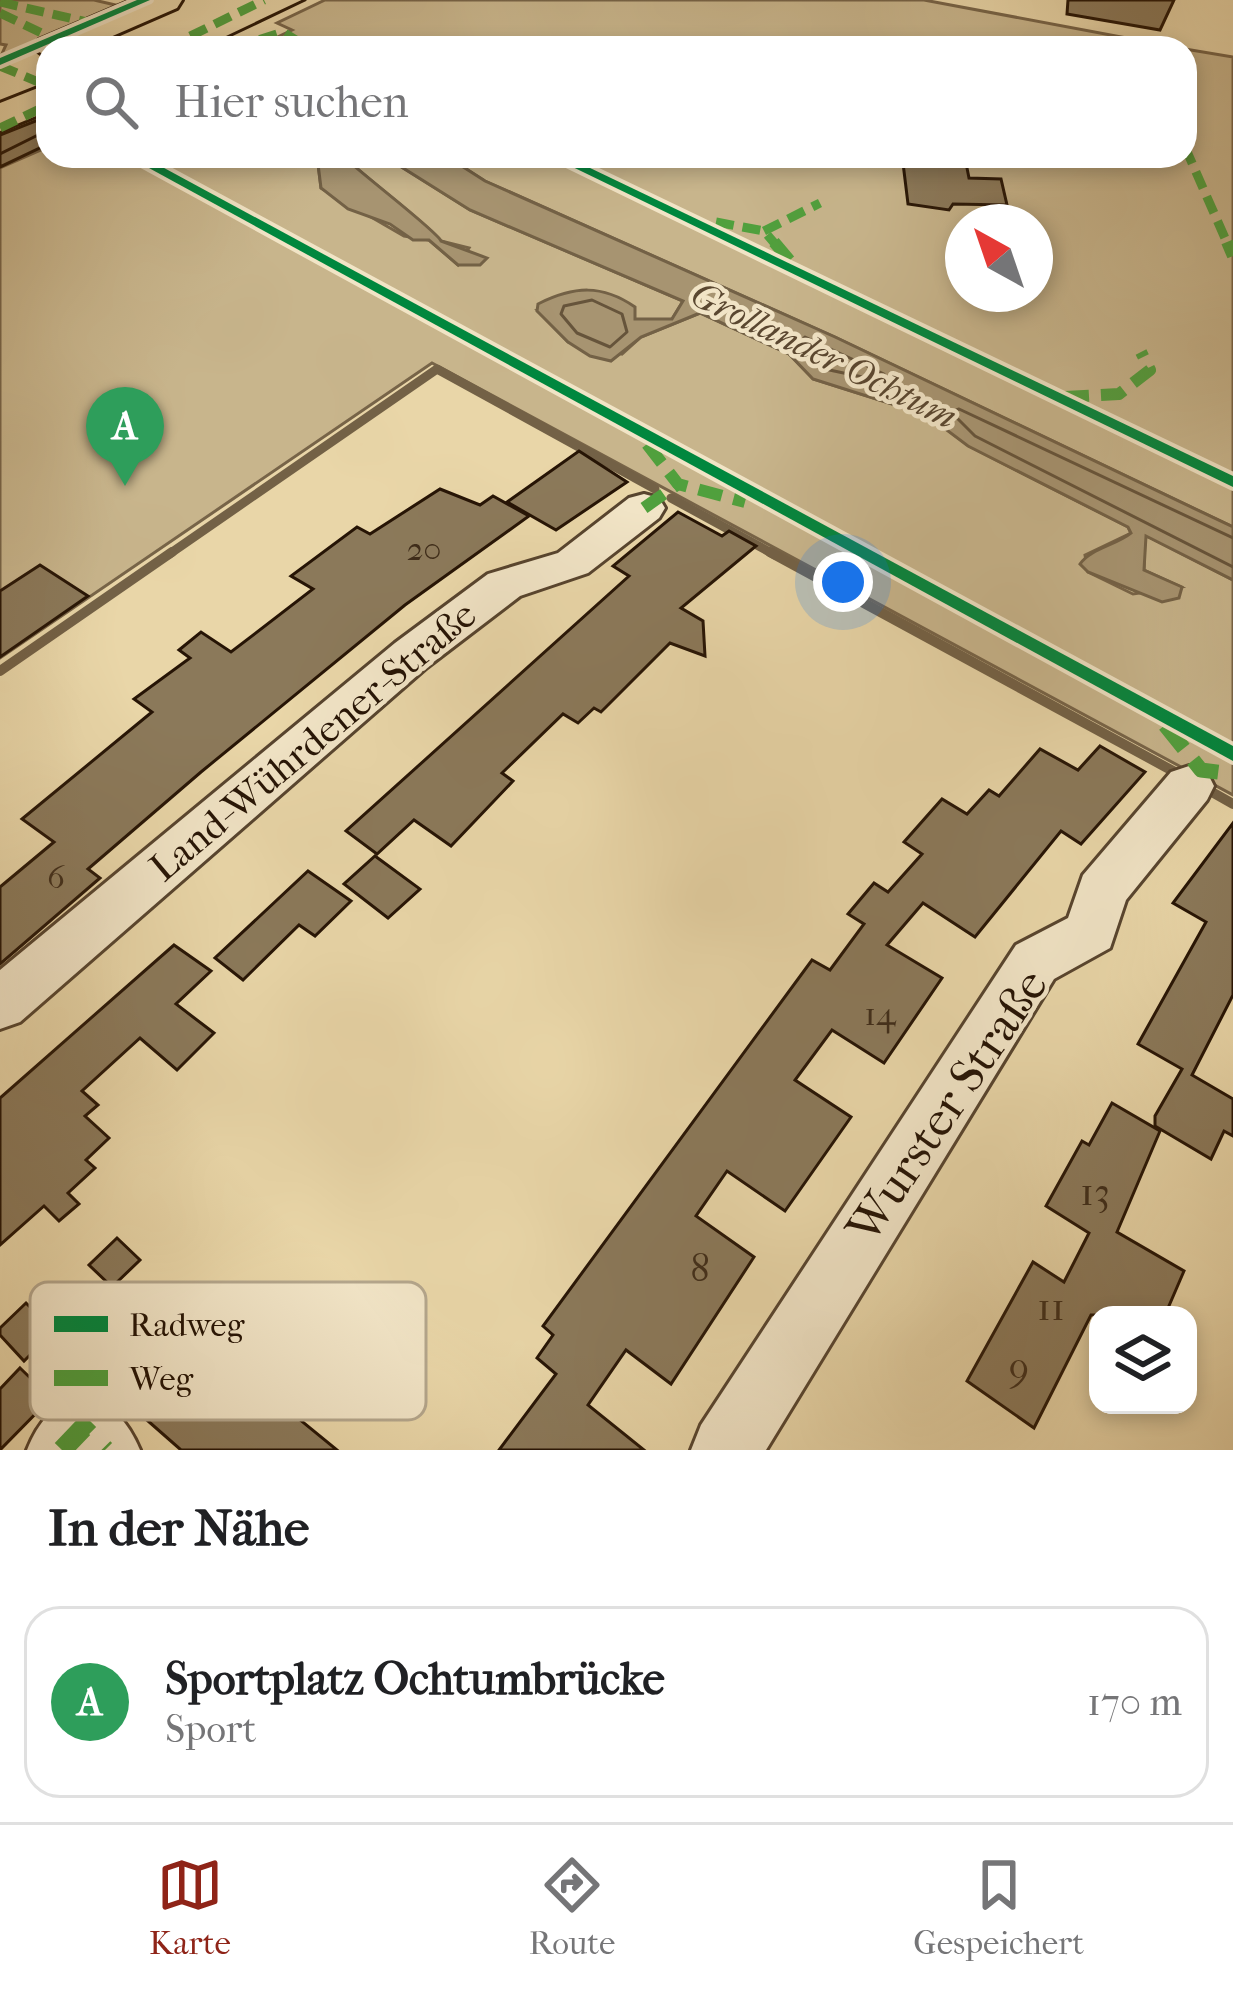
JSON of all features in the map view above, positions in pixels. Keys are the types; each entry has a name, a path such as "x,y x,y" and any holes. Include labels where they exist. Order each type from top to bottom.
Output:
{"highway":[{"path":"120,36 165,21"},
{"path":"104,36 165,21"},
{"path":"0,71 36,55"},
{"path":"0,86 36,70"},
{"path":"0,103 36,86"},
{"path":"0,119 36,102"}],"street":[{"name":"Land-Wührdener-Straße","path":"0,1004 411,655 504,585 573,562 644,508"},
{"name":"Wurster Straße","path":"726,1450 1035,962 1091,932 1102,891 1189,786"},
{"path":"62,1450 83,1428 105,1450"}],"shaded area":[{"path":"0,0 94,0 124,7 53,36 36,36 36,43 0,58 6,45 0,44"},
{"path":"325,0 924,0 1116,36 280,36 292,30 277,23"},
{"path":"1197,51 1233,57 1233,527 835,337 465,168 1197,168"},
{"path":"36,152 36,168 318,168 321,188 404,236 429,240 458,265 469,248 441,241 357,168 403,168 470,210 683,301 672,319 660,323 538,311 568,342 622,354 641,337 700,313 789,354 813,379 927,415 969,446 1128,527 1131,533 1085,555 1088,572 1133,594 1181,587 1144,570 1145,535 1233,580 1233,795 432,363 0,658 0,168"}],"water":[{"path":"318,168 357,168 441,241 487,258 480,265 458,265 429,240 413,240 390,224 348,209 321,188"},
{"name":"Grollander Ochtum","path":"403,168 465,168 835,337 1233,527 1233,580 1146,536 1144,570 1182,587 1179,598 1162,602 1088,572 1080,564 1084,559 1131,533 1128,527 968,446 927,415 813,379 789,354 700,313 641,337 611,361 590,356 537,311 538,304 576,291 599,291 635,307 635,319 672,319 683,301 470,210"}],"pier":[{"path":"139,0 198,0 230,21 199,36 157,36 118,9"}],"building":[{"path":"1068,0 1174,0 1160,30 1067,14"},
{"path":"36,121 36,150 0,167 0,135"},
{"path":"904,168 967,168 969,178 1001,179 1007,204 945,204 945,209 908,204"},
{"path":"579,451 627,482 556,530 507,502"},
{"path":"440,489 480,505 493,496 529,516 405,605 201,772 88,869 100,878 0,964 0,887 54,842 22,819 152,712 134,699 190,658 179,650 201,632 231,652 313,589 291,576 357,527 370,534"},
{"path":"678,512 722,536 729,531 756,546 681,608 703,621 705,656 670,643 601,712 594,708 578,723 563,714 502,773 513,781 451,846 414,820 377,854 346,831 629,576 613,566"},
{"path":"40,565 88,596 0,657 0,591"},
{"path":"1100,746 1145,772 1081,844 1061,831 975,937 923,903 887,945 942,978 884,1063 832,1030 795,1080 851,1117 785,1211 727,1171 696,1216 754,1257 671,1384 626,1350 588,1405 644,1450 499,1450 556,1374 537,1358 553,1335 543,1326 812,960 830,970 864,924 848,914 874,883 888,892 922,854 904,842 942,799 967,814 989,790 999,796 1040,749 1078,770"},
{"path":"1233,823 1233,995 1192,1075 1233,1099 1233,1136 1224,1131 1211,1159 1155,1126 1155,1116 1182,1069 1138,1044 1206,922 1173,903"},
{"path":"375,856 420,889 388,918 344,884"},
{"path":"308,871 351,901 315,936 299,925 243,980 215,958"},
{"path":"174,945 211,971 176,1004 214,1033 177,1070 140,1038 82,1091 98,1105 85,1116 109,1138 86,1160 95,1168 68,1193 79,1204 59,1221 44,1206 0,1245 0,1098"},
{"path":"1112,1103 1160,1131 1117,1232 1184,1271 1169,1306 1089,1306 1089,1319 1034,1428 967,1381 1033,1262 1064,1282 1089,1233 1046,1206 1082,1141 1089,1145"},
{"path":"117,1238 140,1260 117,1282 107,1282 89,1265"},
{"path":"26,1303 30,1307 30,1355 24,1361 0,1335 0,1328"},
{"path":"20,1368 30,1378 30,1419 0,1450 0,1389"},
{"path":"147,1420 300,1420 337,1450 181,1450"}],"waterway":[{"path":"168,555 437,369 655,489"},
{"path":"671,498 775,555"},
{"path":"0,671 172,552"},
{"path":"770,552 1184,777"},
{"path":"1203,787 1233,804"}],"tram line":[{"path":"229,36 305,0"},
{"path":"0,154 36,136"}],"marked path":[{"path":"190,36 264,0"},
{"path":"0,2 91,23"},
{"path":"0,13 48,36"},
{"path":"271,36 283,32 290,36"},
{"path":"0,66 36,81"},
{"path":"0,128 36,111"},
{"path":"1194,168 1233,256"},
{"path":"764,231 820,203"},
{"path":"716,222 764,231 791,262"},
{"path":"1065,397 1119,394 1150,370 1141,352"},
{"path":"647,444 678,484 745,502"},
{"path":"644,508 678,484"},
{"path":"1165,725 1201,770 1233,774"},
{"path":"62,1450 83,1428 105,1450"}],"cycle path":[{"path":"61,36 145,0"},
{"path":"0,62 36,47"},
{"path":"155,168 1233,754"},
{"path":"581,168 1233,482"}],"place":[{"name":"Sportplatz Ochtumbrücke","path":"125,486"}]}
